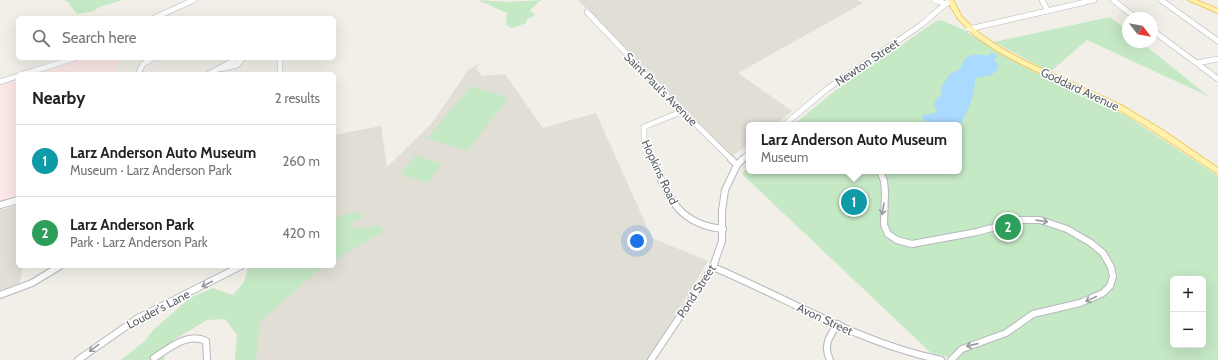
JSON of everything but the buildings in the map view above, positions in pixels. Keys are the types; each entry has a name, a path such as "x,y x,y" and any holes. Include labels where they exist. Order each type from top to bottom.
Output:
{"main road":[{"path":"1191,0 1218,10"},
{"path":"1198,0 1218,10"},
{"name":"Goddard Avenue","path":"949,2 969,29 983,39 1028,65 1096,95 1133,114 1218,171"}],"street":[{"path":"158,16 194,0"},
{"path":"934,0 949,2"},
{"path":"1042,0 1048,11"},
{"path":"969,29 1094,0"},
{"path":"1113,0 1128,12"},
{"path":"1161,0 1218,41"},
{"name":"Newton Street","path":"788,122 827,89 922,25 949,2"},
{"name":"Saint Paul's Avenue","path":"586,12 736,167"},
{"path":"1158,34 1218,79"},
{"path":"1197,63 1218,59"},
{"path":"30,72 69,60"},
{"path":"139,72 143,64 150,60"},
{"path":"218,70 232,60"},
{"path":"214,72 237,65 241,60"},
{"path":"280,60 280,72"},
{"path":"0,82 16,77"},
{"name":"Hopkins Road","path":"683,111 655,120 644,127 643,132 645,143 669,194 682,214 702,225 722,229"},
{"path":"736,167 746,156"},
{"name":"Pond Street","path":"651,360 713,267 722,241 725,190 736,167"},
{"path":"881,174 885,183 884,207 882,215 886,230 893,238 904,243 912,244 987,230 1023,220 1045,221 1075,232 1098,248 1108,261 1113,272 1111,287 1102,294 1084,303 1031,315 1022,319 1007,332 996,338 966,345 956,352 950,360"},
{"path":"0,205 16,201"},
{"name":"Avon Street","path":"713,267 902,352 941,360"},
{"path":"0,295 32,283 57,268"},
{"name":"Louder's Lane","path":"78,360 138,318 238,268"},
{"path":"830,360 826,346 828,336 838,324"},
{"path":"154,358 186,340 198,337 206,341 207,360"}],"shaded area":[{"path":"578,0 857,0 863,3 738,73 792,111 779,122 746,122 746,146 732,156"},
{"path":"79,60 119,60 116,72 42,72"},
{"path":"482,63 476,68 482,76 505,74 543,128 596,113 652,238 708,261 648,360 247,360 247,268 336,268 336,135 381,126 387,167 432,123 469,69"},
{"path":"16,81 16,198 0,202 0,85"},
{"path":"16,206 16,268 23,268 19,286 0,292 0,210"}],"green space":[{"path":"63,0 123,0 99,7 94,11 77,14 68,2"},
{"path":"478,0 506,2 541,0 530,10 535,15 527,19 526,23 512,28 506,25 507,13"},
{"path":"1110,17 1122,26 1122,48 1148,48 1208,96 1087,40 1050,72 994,42"},
{"path":"941,20 964,30 1000,53 1029,69 1125,115 1218,176 1218,360 959,360 931,353 742,174 746,169 746,174 962,174 962,122 797,122 840,87 935,22"},
{"path":"471,86 509,98 467,151 427,138"},
{"path":"416,155 442,164 428,183 401,174"},
{"path":"360,212 363,217 352,223 352,227 362,228 379,225 384,229 381,233 336,259 336,219 342,215"},
{"path":"249,268 321,268 260,322 256,360 235,360 237,335 225,319 207,320 175,339 165,349 164,360 121,360 145,341 153,330 190,298 213,288 233,295 243,283"}],"water":[{"path":"991,52 997,56 994,59 998,65 998,69 991,75 975,78 974,91 961,122 927,122 924,120 921,116 937,112 934,104 937,98 941,96 941,88 949,75 961,68 965,59 972,55 980,54 989,56"}],"place":[{"name":"Larz Anderson Auto Museum","path":"854,202"},
{"name":"Larz Anderson Park","path":"1008,227"}]}
